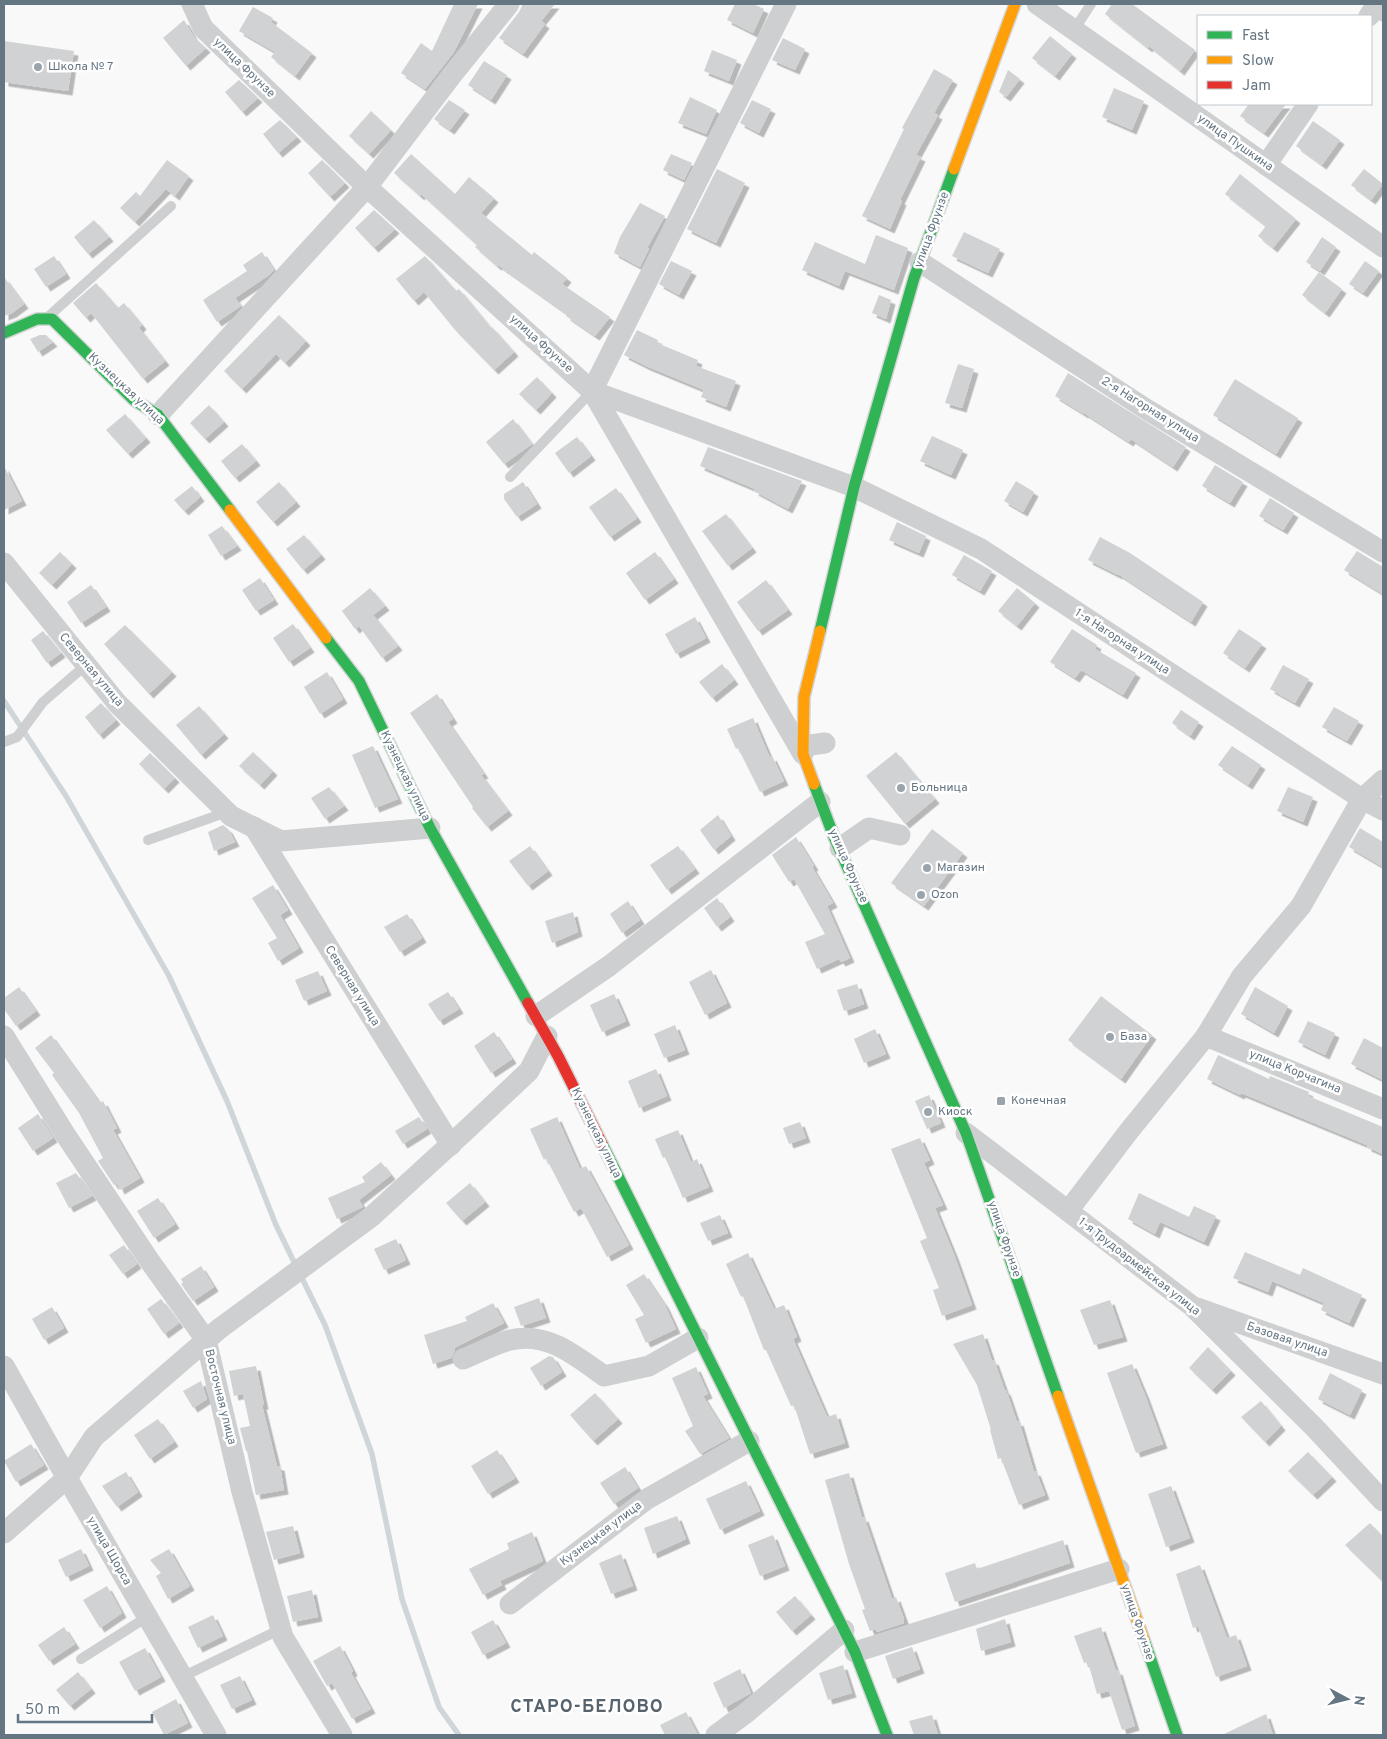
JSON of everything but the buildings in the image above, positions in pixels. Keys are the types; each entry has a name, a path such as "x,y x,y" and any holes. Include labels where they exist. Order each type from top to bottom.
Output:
{"street":[{"name":"улица Фрунзе","path":"192,4 203,28 367,187 592,390 803,750 820,802 966,1133 1177,1735"},
{"path":"158,415 367,187 452,75 509,4"},
{"path":"592,390 786,4"},
{"name":"улица Фрунзе","path":"803,750 804,697 854,487 920,262 1015,4"},
{"name":"улица Пушкина","path":"1037,4 1383,248"},
{"path":"1370,15 1376,6 1383,11"},
{"path":"1266,165 1307,105"},
{"name":"2-я Нагорная улица","path":"920,262 1146,409 1383,552"},
{"path":"4,333 37,319 46,319"},
{"name":"Кузнецкая улица","path":"46,319 52,319 134,400 158,415 359,681 430,828 547,1036 750,1441 855,1652 887,1735"},
{"name":"1-я Нагорная улица","path":"592,390 854,487 981,549 1362,799 1383,810"},
{"name":"Северная улица","path":"4,563 117,703 231,816 281,841 430,828"},
{"path":"803,750 825,743"},
{"path":"1068,1211 1129,1131 1206,1036 1242,976 1301,906 1362,799 1383,780"},
{"path":"536,1016 609,966 820,802"},
{"name":"Северная улица","path":"254,827 451,1145"},
{"path":"840,848 869,828 900,835"},
{"name":"Восточная улица","path":"4,1036 65,1134 149,1260 206,1340 242,1492 284,1638 342,1735"},
{"path":"4,1533 67,1478 94,1437 206,1340 372,1217 451,1145 529,1071 547,1036"},
{"name":"улица Корчагина","path":"1206,1036 1383,1109"},
{"name":"1-я Трудоармейская улица","path":"966,1133 1192,1306 1314,1427 1383,1501"},
{"name":"Базовая улица","path":"1192,1306 1383,1374"},
{"path":"463,1359 510,1340 537,1338 570,1351 604,1376 649,1366 698,1338"},
{"name":"улица Щорса","path":"4,1366 216,1735"},
{"name":"Кузнецкая улица","path":"510,1604 647,1499 750,1441"},
{"path":"855,1652 1119,1569"},
{"path":"716,1735 746,1713 844,1630"}],"lane":[{"path":"1074,30 1092,4"},
{"path":"46,319 171,206"},
{"path":"510,477 592,390"},
{"path":"4,742 17,737 43,702 86,665"},
{"path":"148,840 227,812"},
{"path":"81,1659 147,1617"},
{"path":"182,1677 281,1629"}],"waterway":[{"path":"4,701 66,796 169,976 227,1101 276,1225 296,1266"},
{"path":"300,1274 325,1325 372,1454 402,1599 439,1707 459,1735"}],"traffic: fast":[{"path":"820,631 854,487 914,278 954,169"},
{"path":"4,333 37,319 52,319 134,400 158,415 230,510"},
{"path":"326,638 359,681 430,828 528,1003"},
{"path":"814,784 834,837 966,1133 1058,1396"},
{"path":"602,1144 855,1652 887,1735"},
{"path":"1144,1640 1177,1735"}],"traffic: slow":[{"path":"954,169 1015,4"},
{"path":"230,510 326,638"},
{"path":"814,784 803,754 804,697 820,631"},
{"path":"1058,1396 1144,1640"}],"traffic: jam":[{"path":"528,1003 558,1056 602,1144"}],"place":[{"name":"Школа № 7","path":"38,67"},
{"name":"Больница","path":"901,788"},
{"name":"Магазин","path":"927,868"},
{"name":"Ozon","path":"921,895"},
{"name":"База","path":"1110,1037"},
{"name":"Конечная","path":"1001,1101"},
{"name":"Киоск","path":"928,1112"}],"district":[{"name":"СТАРО-БЕЛОВО","path":"587,1707"}]}
